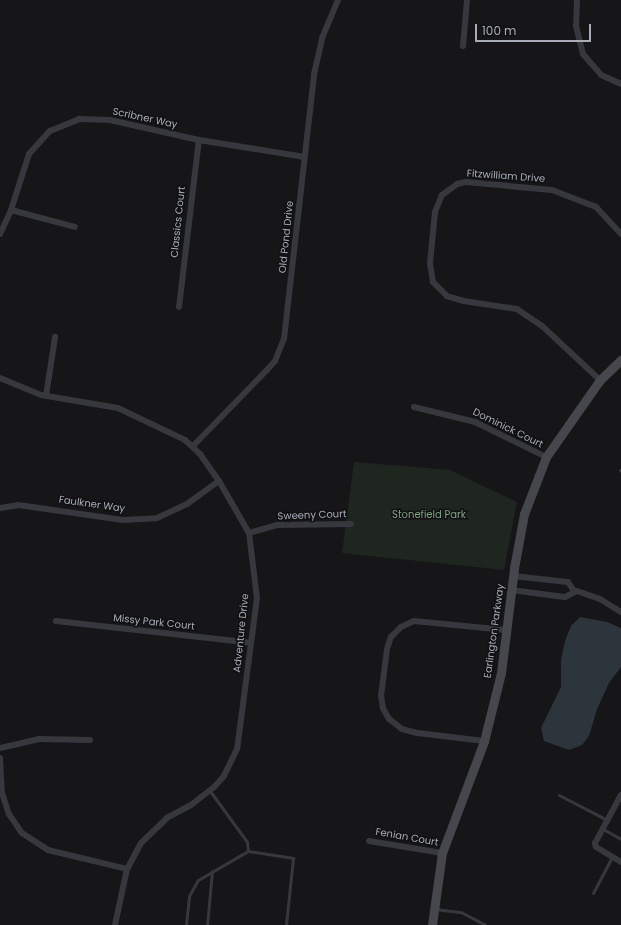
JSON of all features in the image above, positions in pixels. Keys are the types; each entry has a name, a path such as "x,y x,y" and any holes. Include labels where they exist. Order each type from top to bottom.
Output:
{"street":[{"name":"Old Pond Drive","path":"192,446 267,370 280,351 286,328 317,55 338,0"},
{"path":"463,46 467,0"},
{"path":"577,0 576,26 583,54 601,75 621,84"},
{"name":"Scribner Way","path":"0,234 12,210 29,154 50,131 79,119 110,120 199,140 305,157"},
{"name":"Classics Court","path":"179,307 199,140"},
{"name":"Fitzwilliam Drive","path":"600,380 542,326 523,312 499,305 464,301 447,296 433,282 430,263 435,212 442,195 457,184 475,182 552,190 596,207 621,234"},
{"path":"12,210 75,227"},
{"path":"46,396 55,338"},
{"name":"Earlington Parkway","path":"432,925 442,853 484,741 501,673 513,576 524,514 546,457 600,380 621,360"},
{"name":"Adventure Drive","path":"0,378 46,396 118,408 185,440 192,446 219,481 249,533 256,598 237,749 224,776 210,790 154,828 141,843 127,869 115,925"},
{"name":"Dominick Court","path":"414,407 475,422 546,457"},
{"name":"Faulkner Way","path":"0,508 18,505 123,520 156,518 187,504 219,481"},
{"name":"Sweeny Court","path":"249,533 278,525 352,524"},
{"path":"513,576 568,582 574,591 600,599 621,612"},
{"path":"511,590 565,597 574,591"},
{"name":"Missy Park Court","path":"56,621 251,643"},
{"path":"484,741 417,733 402,729 389,719 383,708 381,696 387,649 391,637 401,627 414,621 506,630"},
{"path":"0,748 38,739 90,740"},
{"path":"0,758 2,793 9,814 22,833 48,850 127,869"},
{"path":"621,795 619,803 607,820 595,843 596,847 612,858 621,862"},
{"name":"Fenian Court","path":"369,841 442,853"}],"lane":[{"path":"210,790 247,842 248,851"},
{"path":"559,795 607,820"},
{"path":"602,829 621,839"},
{"path":"186,925 192,886 212,871 248,851 293,858 286,925"},
{"path":"593,893 612,858"},
{"path":"207,925 212,871"},
{"path":"434,909 461,912 485,925"}],"green space":[{"name":"Stonefield Park","path":"354,462 450,470 517,502 504,570 342,553"}],"shaded area":[{"path":"580,617 607,622 621,628 621,667 609,683 597,709 589,736 582,745 569,750 544,741 541,728 561,687 561,660 565,641 571,626"}]}
